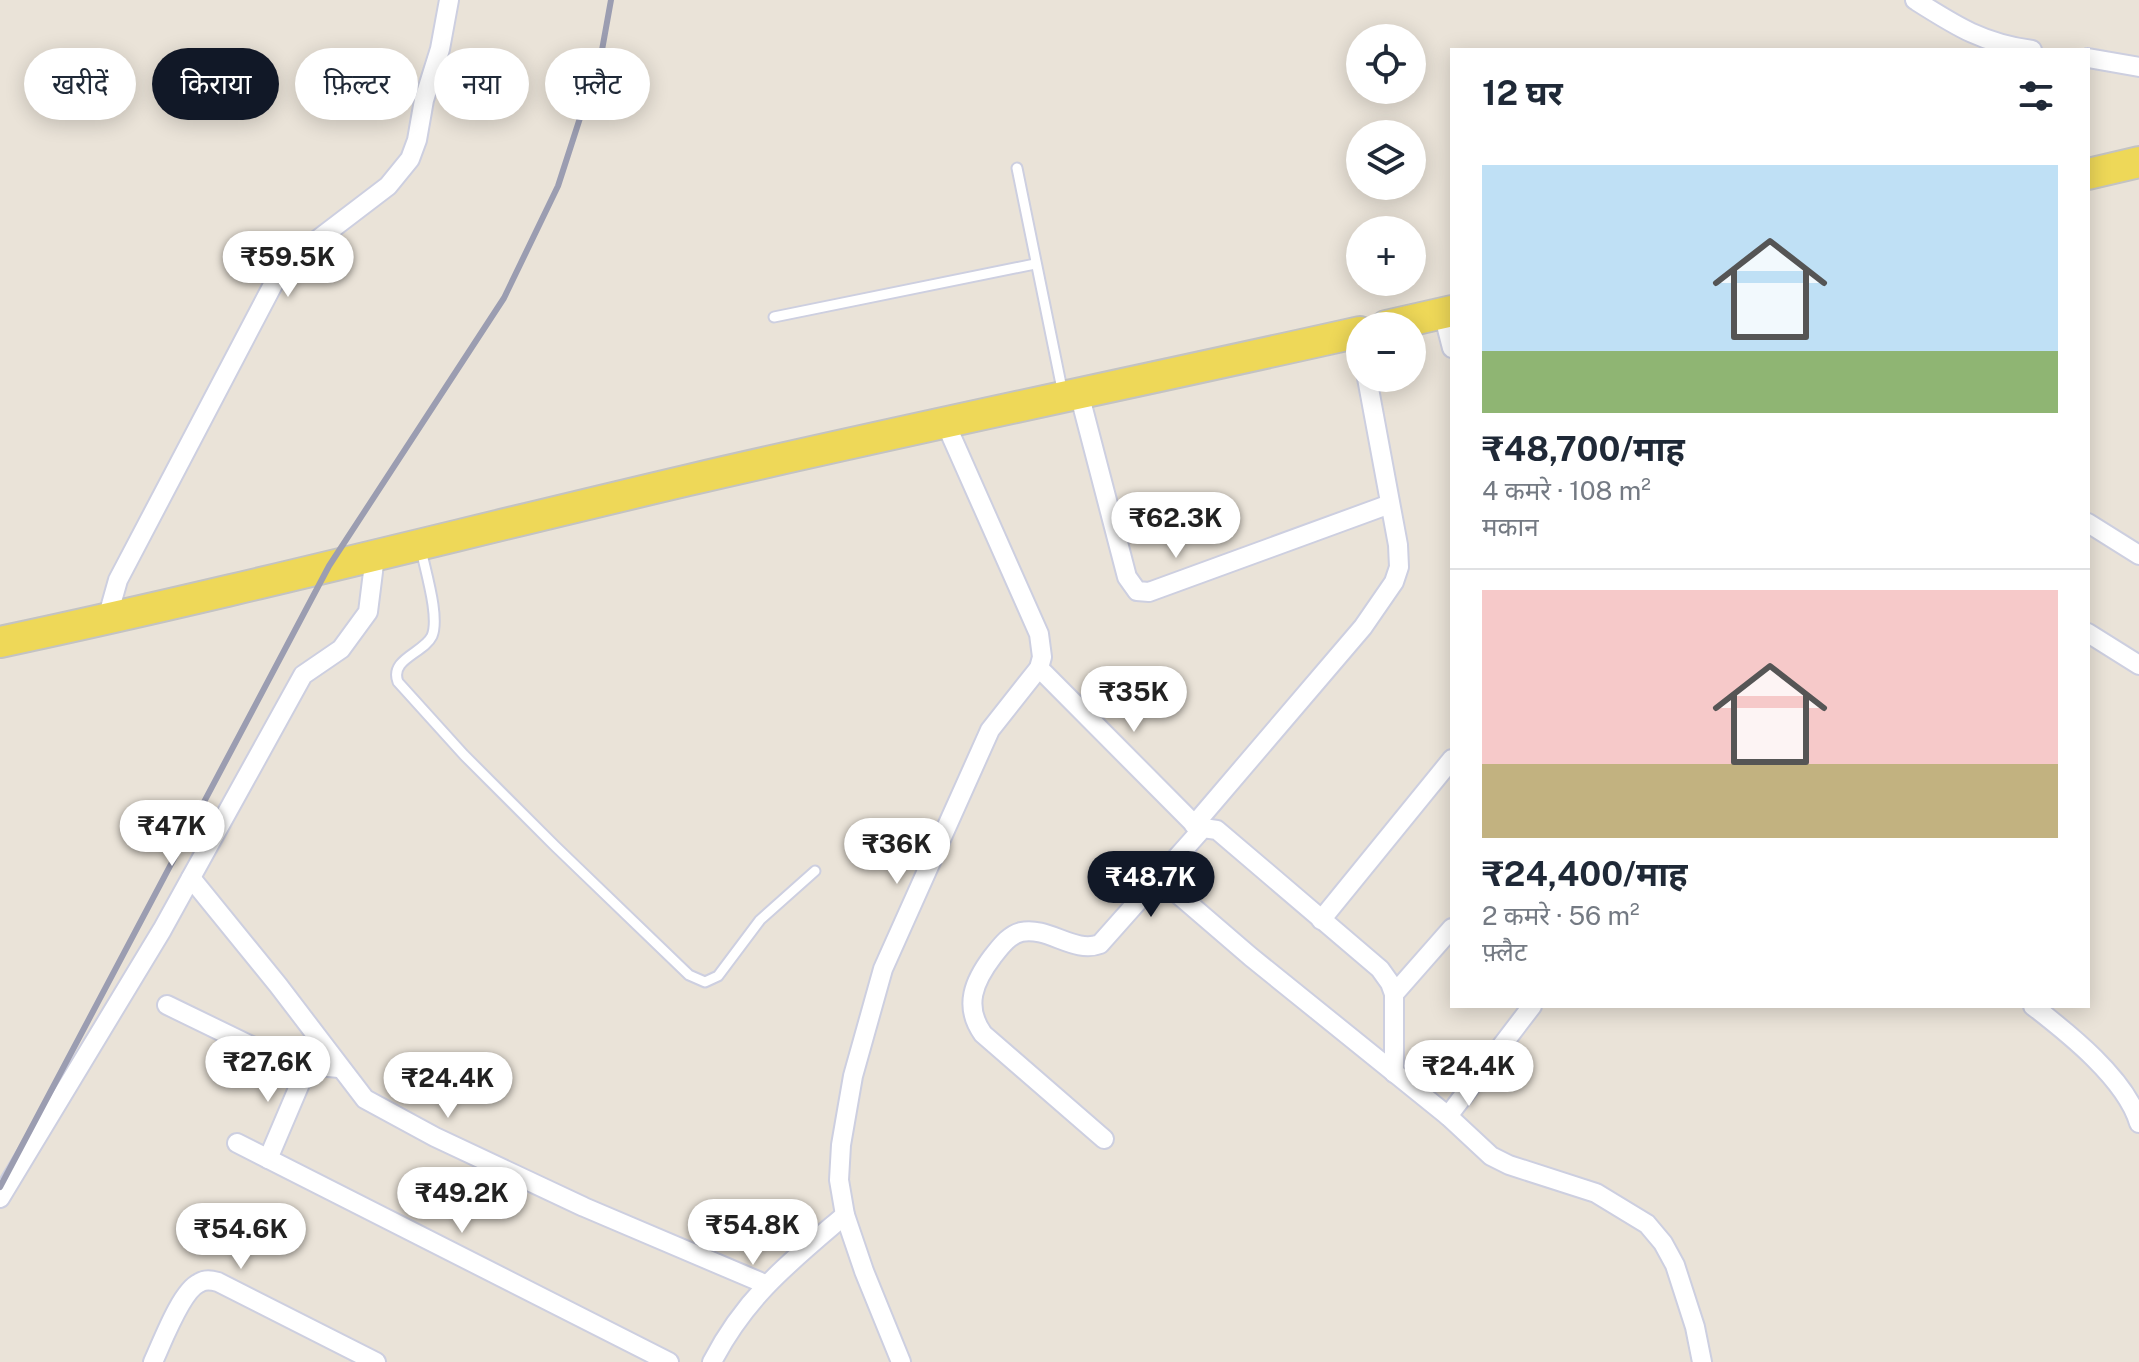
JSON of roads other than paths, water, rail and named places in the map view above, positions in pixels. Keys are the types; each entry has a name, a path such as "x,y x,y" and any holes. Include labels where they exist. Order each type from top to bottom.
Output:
{"main road":[{"path":"2090,174 2139,162"},
{"path":"2090,190 2139,179"},
{"path":"1426,318 1448,312"},
{"path":"0,642 421,547 685,481 945,422 1346,337"}],"street":[{"path":"107,619 118,580 276,279 308,247 396,178 410,159 440,49 449,0"},
{"path":"1915,0 1968,33 2018,48"},
{"path":"2090,58 2139,67"},
{"path":"1104,1139 983,1034 974,1015 972,993 981,971 1011,937 1031,931 1084,946 1100,944 1363,627 1394,582 1399,558 1370,392"},
{"path":"1071,395 1127,577 1137,591 1149,592 1390,504"},
{"path":"901,1362 864,1271 845,1215 839,1180 841,1145 853,1076 883,969 990,730 1039,668 1042,657 1039,634 945,422"},
{"path":"2090,524 2139,555"},
{"path":"0,1198 191,878 303,675 341,649 368,612 375,556"},
{"path":"2090,634 2139,665"},
{"path":"1039,668 1197,827 1217,830 1380,969 1394,994 1394,1073"},
{"path":"1321,920 1450,761"},
{"path":"1158,877 1448,1116 1491,1156 1509,1165 1596,1193 1647,1224 1663,1243 1675,1265 1695,1327 1702,1362"},
{"path":"191,878 365,1099 435,1137 584,1207 765,1284"},
{"path":"1394,994 1450,930"},
{"path":"167,1005 276,1058 339,1068"},
{"path":"1448,1116 1530,1008"},
{"path":"2035,1008 2083,1048 2119,1087 2139,1123"},
{"path":"268,1159 308,1065"},
{"path":"237,1143 669,1362"},
{"path":"712,1362 736,1321 765,1284 845,1215"},
{"path":"153,1362 187,1293 196,1284 211,1280 376,1362"}],"lane":[{"path":"1017,168 1035,264 1071,395"},
{"path":"774,317 1035,264"},
{"path":"421,547 435,625 430,640 397,668 398,682 464,755 689,975 705,982 718,976 760,920 815,871"}],"railway":[{"path":"0,1187 329,566 504,298 558,186 602,50 611,0"}]}
